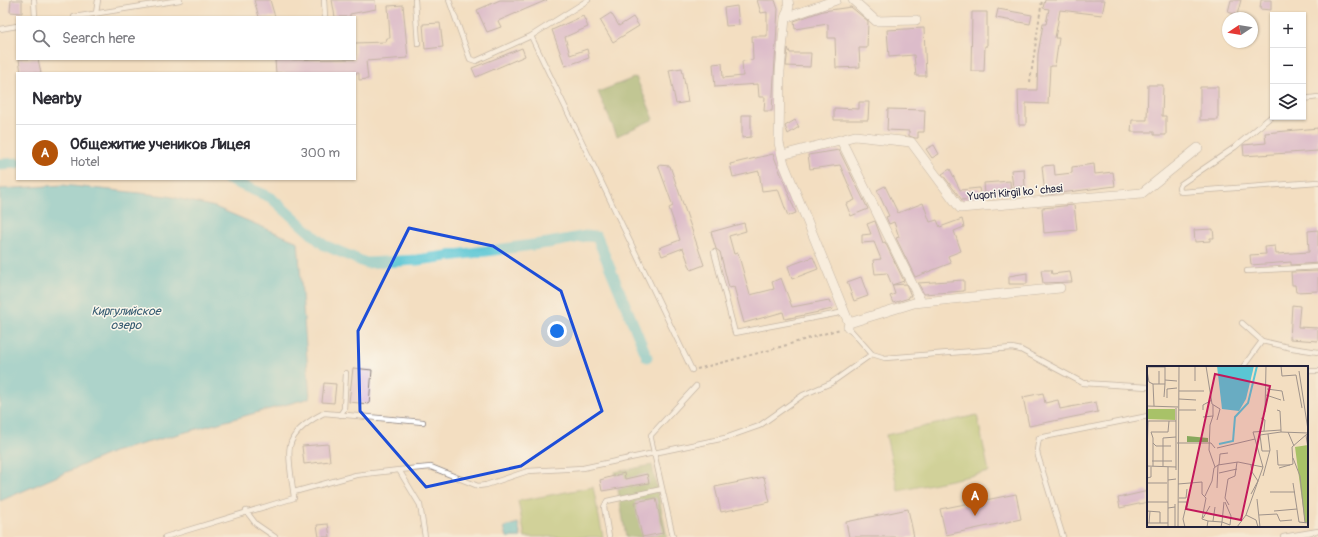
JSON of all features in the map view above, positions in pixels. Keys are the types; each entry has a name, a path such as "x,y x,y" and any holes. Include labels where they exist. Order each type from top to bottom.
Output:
{"street":[{"path":"788,0 789,7 785,18 780,71 779,143 782,155 845,312 848,325 921,302 1060,288"},
{"path":"785,18 836,0"},
{"path":"854,0 876,21 916,20"},
{"name":"Yuqori Kirgil koʻchasi","path":"782,155 855,136 911,142 960,208 1142,194 1198,148"},
{"path":"841,140 921,302"}],"lane":[{"path":"34,0 35,16"},
{"path":"96,14 98,0"},
{"path":"81,16 180,0"},
{"path":"324,0 325,16"},
{"path":"415,0 418,44"},
{"path":"449,0 470,60 476,61 531,36 588,0"},
{"path":"0,29 16,26"},
{"path":"531,36 692,370"},
{"path":"1306,99 1318,97"},
{"path":"1270,118 1235,147 1181,184 1179,188 1181,192 1318,182"},
{"path":"714,252 735,333 845,312"},
{"path":"1247,271 1318,267"},
{"path":"1242,323 1262,341 1318,352"},
{"path":"848,325 872,354 885,358 1012,348 1021,350 1084,384 1147,387"},
{"path":"1244,366 1262,341"},
{"path":"294,492 356,475 431,467 478,486 486,485 528,471 583,468 725,438 759,426 803,395 831,383 872,354"},
{"path":"340,415 344,409 346,373"},
{"path":"673,537 654,454 651,434 696,386"},
{"path":"165,537 246,511 290,501 294,498 289,447 293,437 313,418 324,413 423,422"},
{"path":"1063,537 1038,456 1037,450 1039,438 1147,416"},
{"path":"399,470 420,505 425,537"},
{"path":"609,537 604,507 607,501 662,489"},
{"path":"246,511 256,524 275,537"},
{"path":"1283,537 1318,531"}],"path":[{"path":"1030,82 1042,0"},
{"path":"692,370 770,350 848,325"}],"highlighted area":[{"path":"409,228 493,246 561,291 602,411 521,466 426,487 360,411 358,331"}],"green space":[{"path":"636,77 654,119 617,136 598,92"},
{"path":"977,415 989,472 898,491 886,435"},
{"path":"652,465 667,537 626,537 615,472"},
{"path":"593,487 603,537 525,537 518,501"}],"water":[{"name":"Киргулийское озеро","path":"63,185 168,196 215,207 298,242 310,398 113,452 0,501 0,189"},
{"path":"518,523 521,537 507,537 504,527"}],"building":[{"path":"11,0 22,0 22,13 10,12"},
{"path":"254,0 270,0 275,16 259,16"},
{"path":"332,0 375,0 376,9 350,14 350,16 335,16"},
{"path":"500,0 547,0 498,21 501,27 487,32 477,10"},
{"path":"757,0 775,0 778,9 772,111 764,111 765,97 759,97 758,84 715,87 713,64 722,63 723,78 743,76 742,61 753,60 752,36 767,36 767,12 761,13"},
{"path":"1045,0 1105,0 1102,15 1060,10 1055,38 1059,38 1055,66 1050,66 1048,104 1026,103 1026,125 1019,125 1018,90 1037,90 1038,54 1043,24 1046,24 1049,9 1043,8"},
{"path":"1231,0 1241,0 1238,12 1228,12"},
{"path":"1261,0 1271,0 1271,10 1260,9"},
{"path":"403,5 408,58 366,61 368,79 359,80 359,73 356,72 276,72 275,60 356,60 356,43 386,42 387,38 390,38 388,6"},
{"path":"737,6 739,25 726,26 724,8"},
{"path":"851,7 868,21 867,48 859,48 860,67 836,68 835,38 828,38 828,24 795,29 794,21 823,11"},
{"path":"998,9 1032,15 1030,24 996,18"},
{"path":"972,12 987,12 987,46 985,46 984,71 971,71"},
{"path":"611,13 619,26 633,17 639,26 613,42 600,20"},
{"path":"583,16 588,27 565,37 570,55 587,49 589,58 565,66 552,30"},
{"path":"440,23 443,47 425,49 423,24"},
{"path":"924,28 926,76 916,76 914,55 889,57 887,30"},
{"path":"522,48 525,56 476,77 472,68"},
{"path":"788,48 790,53 811,53 810,67 786,66"},
{"path":"19,60 38,60 41,72 21,72"},
{"path":"682,68 688,102 676,104 669,70"},
{"path":"1148,85 1163,85 1162,116 1166,116 1166,135 1154,135 1154,132 1131,132 1132,120 1147,120"},
{"path":"1200,87 1218,87 1218,120 1200,120"},
{"path":"859,102 869,102 868,120 834,120 834,108 859,109"},
{"path":"888,109 925,110 924,132 918,132 918,138 915,138 909,136 909,131 887,130"},
{"path":"742,115 751,115 751,137 742,138"},
{"path":"795,120 799,127 788,134 785,126"},
{"path":"1318,128 1318,151 1244,156 1243,145 1266,143 1265,133"},
{"path":"934,145 939,154 932,158 926,149"},
{"path":"839,150 868,209 851,216 846,204 855,200 840,165 810,169 808,155"},
{"path":"773,154 796,213 788,216 778,189 762,191 759,171 733,177 730,164"},
{"path":"1094,164 1095,174 1113,172 1115,186 1045,195 1042,166 1054,165 1055,175 1072,173 1072,167"},
{"path":"658,165 670,166 704,265 691,270 683,248 662,256 659,248 680,240 669,208 673,206"},
{"path":"950,169 960,190 979,188 981,198 962,200 942,174"},
{"path":"1024,169 1025,186 1013,188 1011,170"},
{"path":"1010,181 1011,192 985,194 984,183"},
{"path":"885,186 898,213 923,203 930,222 937,220 940,227 962,219 964,227 954,231 961,251 948,256 951,263 915,277 896,238 899,237 894,222 889,224 886,217 889,216 877,190"},
{"path":"1074,205 1077,230 1044,233 1042,208"},
{"path":"875,221 883,243 885,242 904,281 892,285 887,273 875,274 873,260 881,259 874,242 862,243 862,235 871,234 867,224"},
{"path":"744,223 746,231 729,236 734,254 738,253 750,295 774,289 772,282 781,278 792,307 829,300 833,309 785,319 783,312 744,323 734,287 729,288 720,252 716,249 711,232"},
{"path":"1213,229 1214,238 1210,238 1210,241 1195,242 1194,230"},
{"path":"1318,230 1318,263 1291,265 1291,262 1251,265 1250,255 1266,254 1265,247 1275,246 1276,254 1309,252 1308,231"},
{"path":"813,257 818,269 792,279 788,266"},
{"path":"1041,270 1051,270 1052,274 1070,272 1072,282 1043,283"},
{"path":"1318,271 1318,291 1296,292 1295,285 1292,285 1291,272"},
{"path":"1027,273 1027,284 1009,284 1009,276"},
{"path":"861,277 868,296 854,301 847,282"},
{"path":"964,280 964,291 924,294 918,283"},
{"path":"906,284 911,296 893,303 890,296 895,294 892,285"},
{"path":"1292,305 1300,306 1298,327 1318,328 1318,341 1290,339"},
{"path":"353,368 372,370 369,404 349,402"},
{"path":"324,383 336,384 334,403 322,402"},
{"path":"1043,393 1045,403 1058,400 1060,409 1096,402 1098,412 1029,426 1023,397"},
{"path":"328,444 330,461 304,464 302,446"},
{"path":"624,473 625,479 647,474 649,483 602,491 600,480"},
{"path":"764,477 770,502 721,512 715,487"},
{"path":"1147,491 1147,502 1120,508 1118,498"},
{"path":"1016,494 1021,519 946,535 940,509"},
{"path":"656,498 663,533 642,537 635,502"},
{"path":"908,509 914,537 849,537 846,522"},
{"path":"328,524 330,537 319,537 317,525"}],"waterway":[{"path":"0,164 16,163"},
{"path":"229,180 270,197 324,245 366,263 417,260 548,243 586,236 597,237 647,357"}],"place":[{"name":"Общежитие учеников Лицея","path":"975,516"}]}
